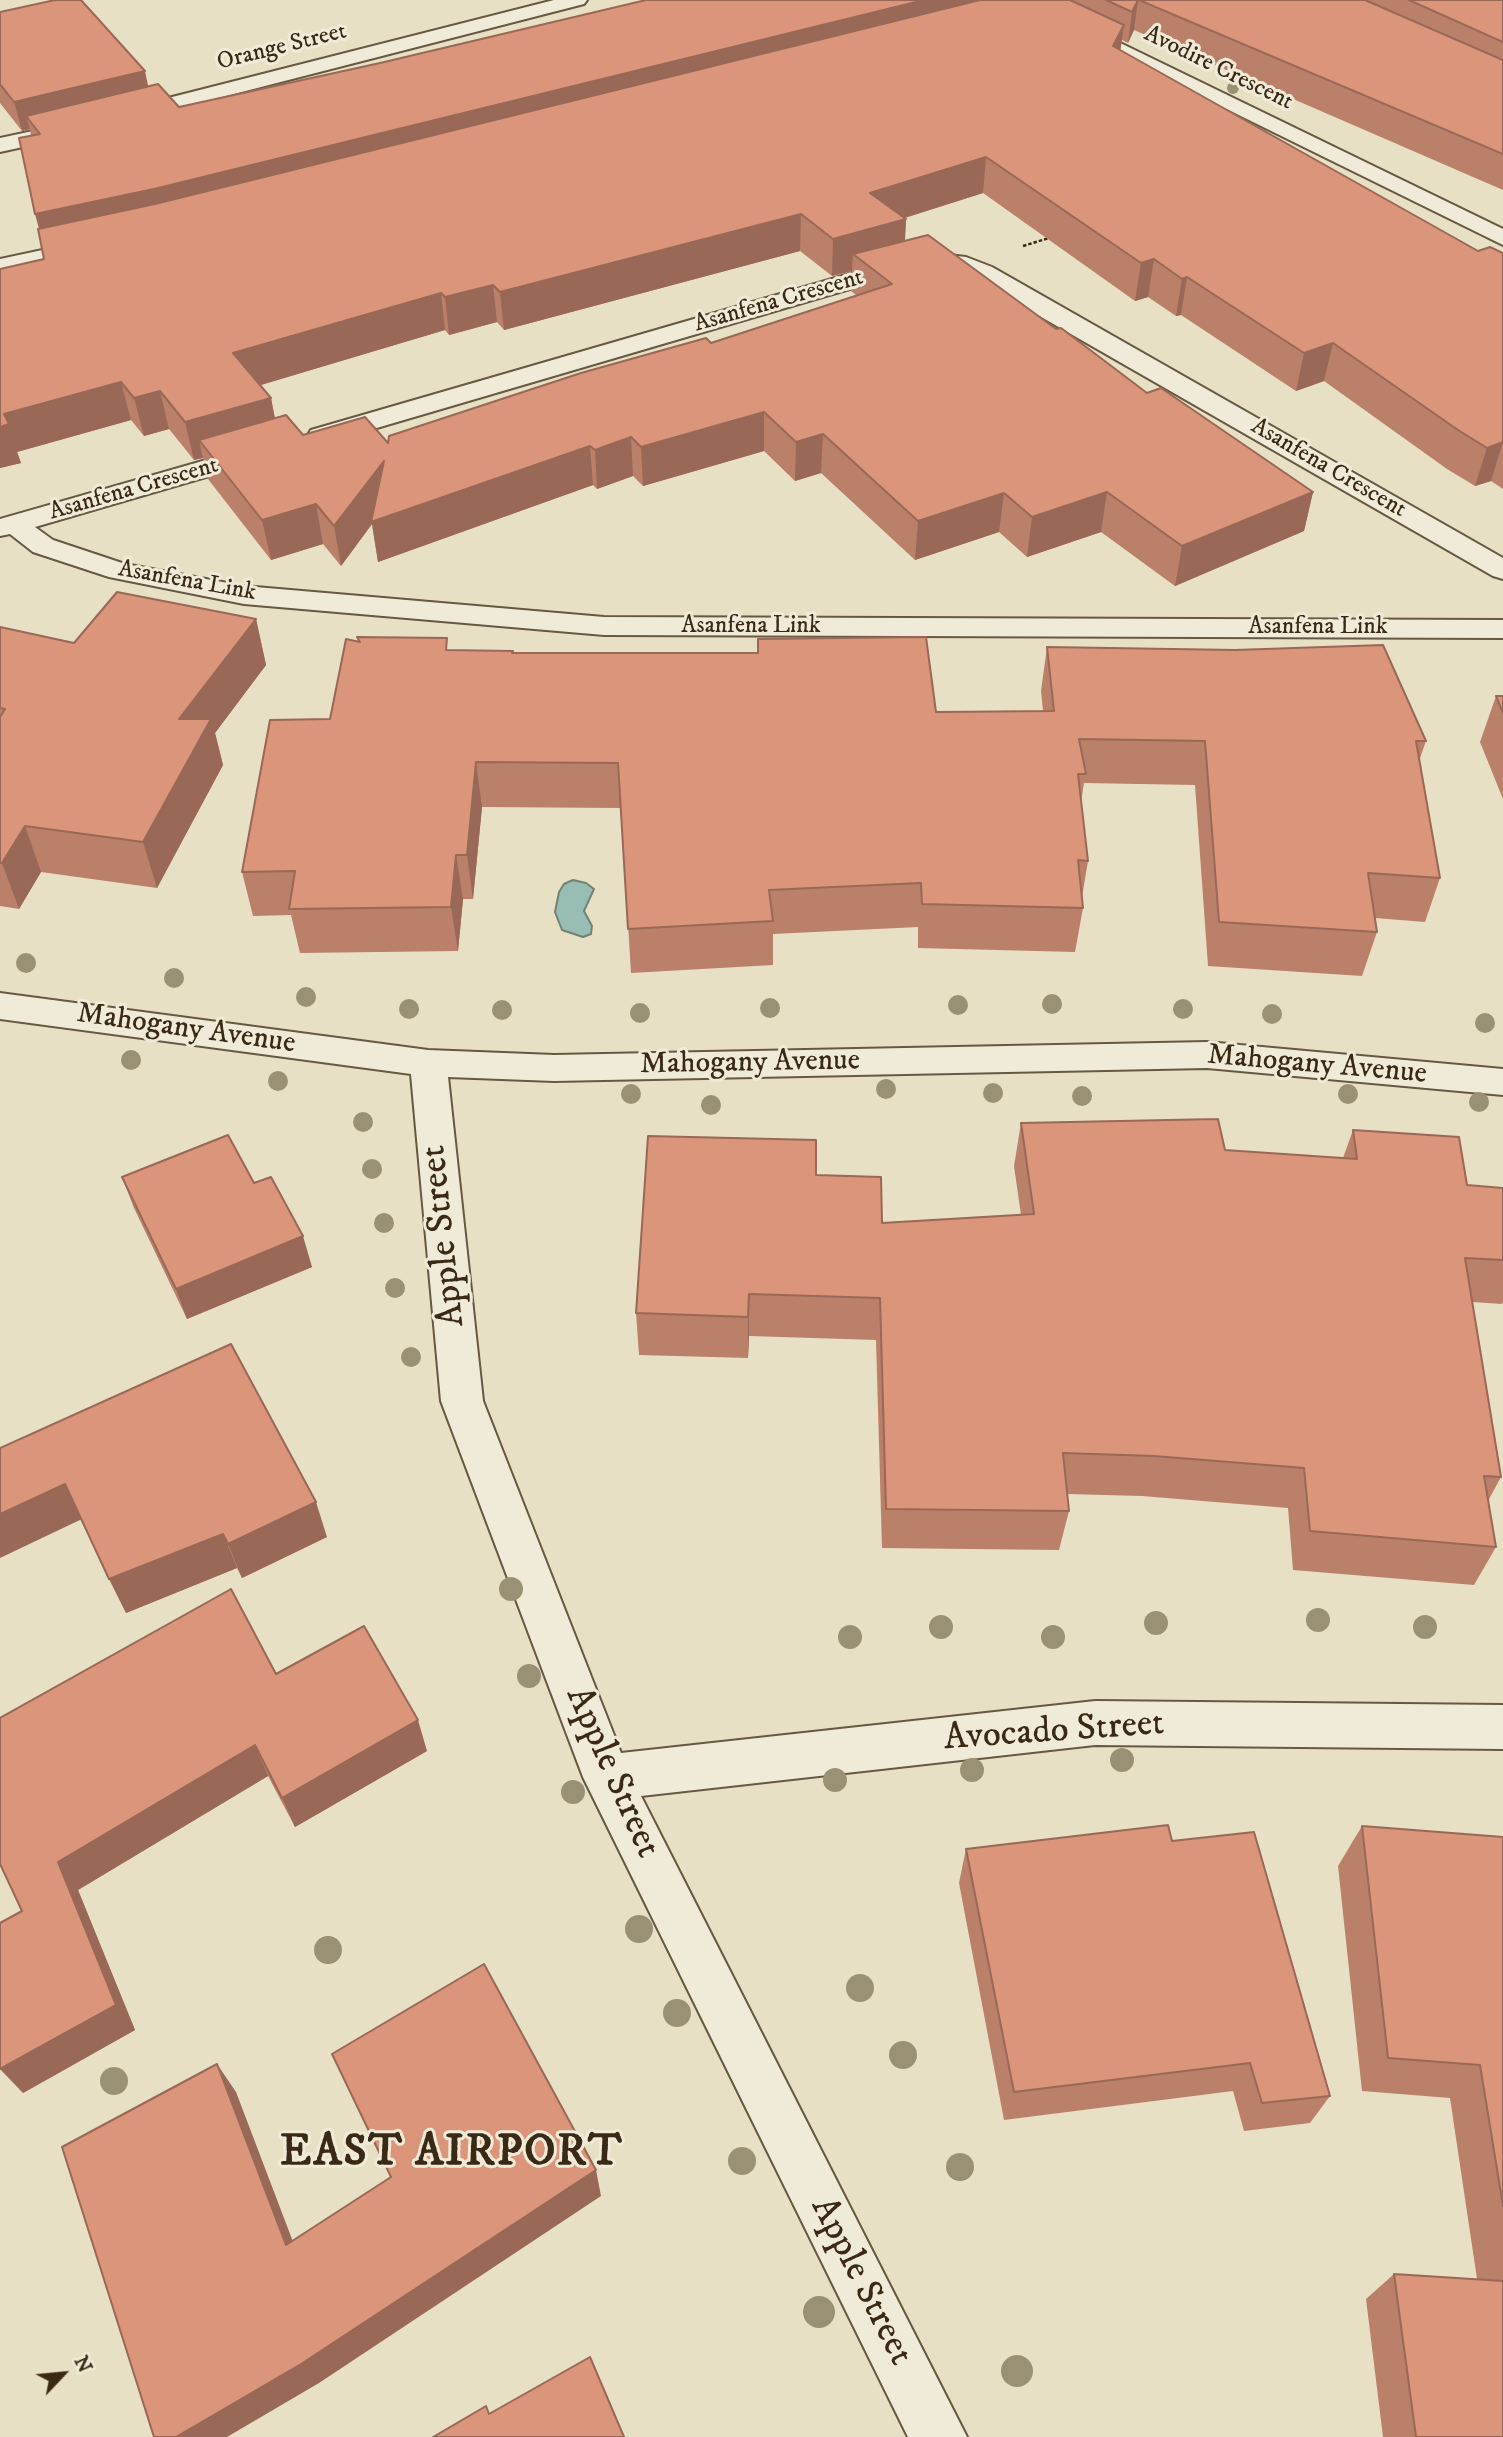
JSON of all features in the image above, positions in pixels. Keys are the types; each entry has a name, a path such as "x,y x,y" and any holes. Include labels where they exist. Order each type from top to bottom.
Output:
{"street":[{"name":"Orange Street","path":"0,145 97,123 577,0"},
{"name":"Avodire Crescent","path":"1055,20 1064,22 1503,239"},
{"path":"0,266 109,243"},
{"name":"Asanfena Crescent","path":"7,526 909,264 939,261 966,264 1503,570"},
{"name":"Asanfena Link","path":"7,526 43,546 119,571 244,595 604,626 1503,629"},
{"name":"Mahogany Avenue","path":"0,1006 428,1063 554,1068 1207,1055 1503,1082"},
{"name":"Apple Street","path":"428,1063 462,1401 607,1777 938,2437"},
{"name":"Avocado Street","path":"607,1777 1095,1723 1503,1727"}],"path":[{"path":"966,264 1059,235"}],"water":[{"path":"573,880 586,883 594,889 584,911 592,926 591,934 583,937 562,930 555,912 559,892 564,884"}],"building":[{"path":"55,0 81,0 145,71 14,102 0,84 0,12"},
{"path":"646,0 924,0 154,189 35,214 19,138 40,134 26,116 158,84 179,107"},
{"path":"980,0 1070,0 1124,25 1113,46 1478,251 1490,247 1503,253 1503,442 1487,448 1333,343 1304,353 1187,277 1182,279 1154,259 1141,263 986,157 870,193 906,219 833,239 801,214 500,292 493,285 445,297 441,293 233,353 271,398 185,422 160,391 134,398 121,382 4,414 9,424 0,427 0,269 44,259 38,229 155,204"},
{"path":"1106,0 1138,0 1132,12"},
{"path":"1139,0 1365,0 1503,60 1503,154"},
{"path":"1409,0 1503,0 1503,42"},
{"path":"928,235 1056,329 1061,328 1147,393 1161,388 1313,492 1182,546 1107,492 1032,517 1004,493 918,521 823,434 796,442 764,412 641,447 631,437 595,450 590,446 371,522 384,461 334,526 316,504 262,520 199,440 286,415 303,435 365,417 388,443 389,436 581,373 706,338 711,343 892,284 853,254"},
{"path":"117,592 256,619 179,719 211,719 143,842 25,826 0,863 0,717 5,709 0,708 0,627 74,643"},
{"path":"357,637 447,638 446,650 513,651 512,653 758,653 758,639 926,637 936,712 1054,711 1047,647 1235,650 1383,645 1426,741 1416,741 1440,878 1368,873 1377,932 1219,922 1205,741 1079,739 1086,774 1078,774 1088,861 1078,860 1083,908 922,904 921,883 769,890 773,921 628,929 618,763 476,762 467,855 456,855 451,907 289,909 295,871 242,872 270,720 330,719 346,639 360,642"},
{"path":"1496,696 1503,696 1503,713"},
{"path":"1218,1119 1225,1150 1357,1159 1353,1130 1459,1137 1467,1185 1503,1188 1503,1260 1465,1258 1501,1477 1484,1476 1496,1547 1310,1531 1304,1468 1154,1456 1063,1453 1069,1511 886,1509 880,1298 749,1294 748,1317 636,1313 648,1136 816,1140 816,1175 881,1177 882,1223 1034,1214 1021,1123"},
{"path":"228,1135 254,1183 271,1177 303,1236 176,1289 122,1177"},
{"path":"231,1344 316,1502 228,1544 223,1534 109,1579 65,1484 0,1514 0,1448"},
{"path":"231,1589 276,1674 364,1626 418,1720 282,1798 255,1745 58,1862 116,2005 0,2069 0,1923 22,1911 0,1864 0,1718"},
{"path":"1168,1825 1172,1841 1254,1832 1330,2096 1262,2103 1250,2063 1014,2092 966,1849"},
{"path":"1362,1826 1503,1837 1503,2206 1480,2065 1388,2058"},
{"path":"484,1964 596,2170 301,2364 176,2437 154,2437 62,2147 217,2064 286,2245 391,2177 332,2054"},
{"path":"1394,2274 1503,2281 1503,2437 1416,2437"},
{"path":"590,2357 624,2437 433,2437 486,2406 489,2414"}],"district":[{"name":"EAST AIRPORT","path":"452,2155"}]}
